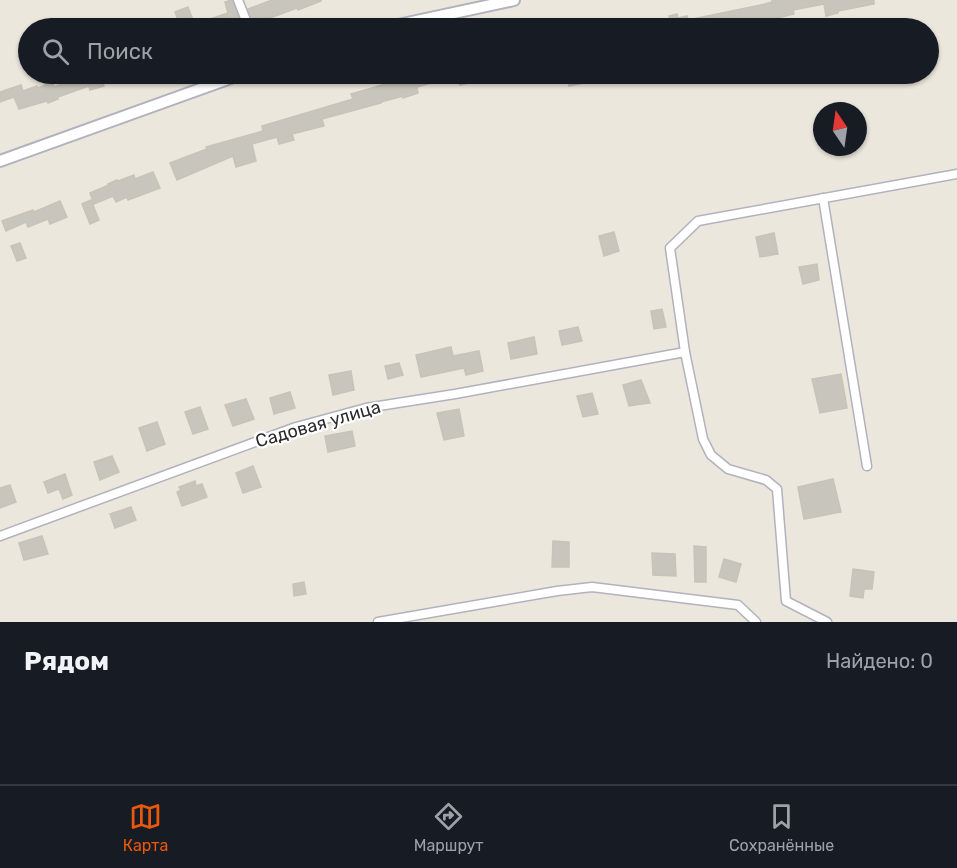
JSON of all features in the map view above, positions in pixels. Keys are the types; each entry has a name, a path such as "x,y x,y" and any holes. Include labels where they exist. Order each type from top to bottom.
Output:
{"street":[{"path":"238,0 245,18"},
{"path":"430,18 514,0"},
{"path":"0,161 214,84"},
{"path":"827,622 786,601 777,489 766,480 728,469 711,455 703,439 685,352 670,248 699,221 957,174"},
{"path":"823,198 867,466"},
{"name":"Садовая улица","path":"0,536 296,427 366,408 685,352"},
{"path":"378,622 415,619 557,591 592,587 738,605 756,622"}],"building":[{"path":"232,0 238,18 213,18 228,13 225,2"},
{"path":"272,0 321,0 270,18 252,18 248,9"},
{"path":"772,0 874,0 874,4 838,11 838,13 826,16 824,4 793,10 794,14 777,18 698,18 772,2"},
{"path":"188,7 192,18 177,18 175,12"},
{"path":"677,14 678,18 670,18 669,16"},
{"path":"48,84 53,84 54,87 62,84 103,84 104,86 90,90 89,86 48,103 47,101 19,109 14,97 0,102 0,92 21,85 23,91"},
{"path":"386,84 427,84 417,87 418,93 403,98 403,96 322,119 324,126 292,134 294,140 279,144 277,137 252,144 256,161 236,167 233,156 177,180 170,163 207,149 206,147 263,131 262,126 353,99 351,94"},
{"path":"153,172 160,188 128,200 127,197 116,202 113,196 94,204 90,193 117,180 134,175 135,179"},
{"path":"91,200 99,220 90,224 82,204"},
{"path":"60,201 67,217 50,224 48,219 28,227 26,222 6,231 2,221 33,210 34,212"},
{"path":"614,232 619,251 604,256 599,236"},
{"path":"774,233 778,254 760,257 756,237"},
{"path":"20,243 26,258 17,261 11,246"},
{"path":"817,264 819,280 803,284 799,267"},
{"path":"662,309 666,327 654,329 651,311"},
{"path":"578,327 582,341 562,345 559,331"},
{"path":"534,337 537,354 511,359 508,343"},
{"path":"451,347 453,356 479,351 483,371 466,375 464,368 421,377 416,355"},
{"path":"399,363 403,375 388,379 385,366"},
{"path":"351,371 354,390 333,395 329,375"},
{"path":"841,374 847,408 820,413 812,379"},
{"path":"641,380 650,403 629,406 623,385"},
{"path":"290,392 295,408 274,414 270,398"},
{"path":"592,393 598,414 583,417 577,396"},
{"path":"246,399 254,419 233,426 225,405"},
{"path":"200,407 208,429 193,434 185,412"},
{"path":"459,409 464,436 444,440 437,413"},
{"path":"157,422 165,444 147,451 139,428"},
{"path":"352,431 355,446 328,452 325,436"},
{"path":"112,456 119,472 100,480 94,462"},
{"path":"253,466 261,487 243,493 236,473"},
{"path":"65,474 72,495 63,499 59,489 48,493 44,482"},
{"path":"833,479 841,512 804,519 798,487"},
{"path":"195,481 196,486 202,484 207,497 182,506 177,492 181,490 179,487"},
{"path":"10,485 16,502 0,508 0,488"},
{"path":"131,507 136,520 115,528 110,514"},
{"path":"42,536 48,554 24,560 19,543"},
{"path":"553,541 569,542 569,567 552,567"},
{"path":"694,546 706,547 706,582 695,582"},
{"path":"652,553 675,554 676,576 653,575"},
{"path":"724,559 741,564 736,582 719,577"},
{"path":"853,569 874,572 872,589 864,589 863,598 850,596"},
{"path":"304,582 306,594 294,596 293,584"}]}
